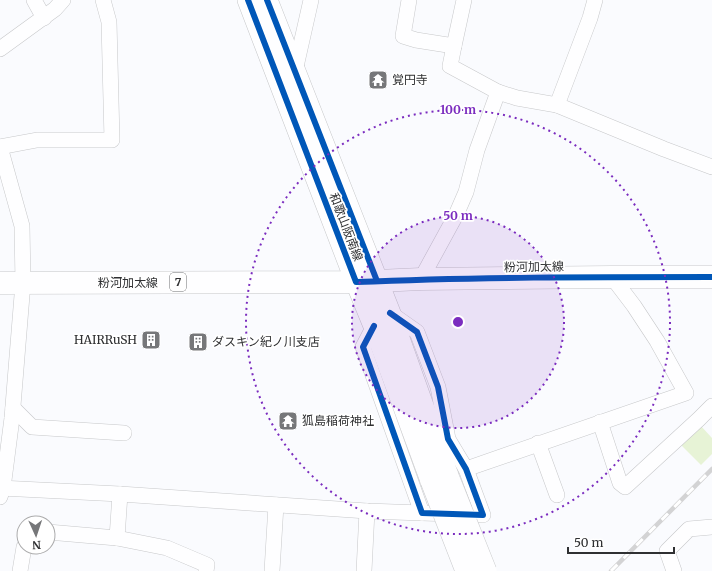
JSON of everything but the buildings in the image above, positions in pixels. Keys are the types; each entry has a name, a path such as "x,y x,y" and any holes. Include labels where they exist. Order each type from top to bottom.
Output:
{"main road":[{"name":"和歌山阪南線","path":"248,0 374,326 449,475 466,571"},
{"name":"和歌山阪南線","path":"268,0 390,313 486,571"},
{"name":"粉河加太線","path":"0,283 356,282 421,279 712,277"}],"street":[{"path":"34,0 44,18"},
{"path":"0,49 44,18 63,0"},
{"path":"103,0 109,22 112,140 37,140 0,147 22,226 23,283 4,442 1,491 120,494 367,511 483,515 449,475 686,392 657,341 634,306 612,277"},
{"path":"295,71 310,0"},
{"path":"409,0 403,36 416,40 454,46"},
{"path":"464,0 450,66 498,92 517,98 557,105 712,167"},
{"path":"557,105 590,18 595,0"},
{"path":"421,279 456,215 466,192 477,150 498,92"},
{"path":"374,326 363,347 422,513"},
{"path":"600,422 620,483 625,487 712,406"},
{"path":"8,412 32,428 124,433"},
{"path":"538,443 557,495"},
{"path":"117,538 120,494"},
{"path":"272,571 276,505"},
{"path":"364,571 367,511"},
{"path":"674,571 667,551 689,529 712,527"},
{"path":"56,533 117,538 166,548 207,565 206,571"},
{"path":"20,571 23,555"}],"green space":[{"path":"700,425 712,438 712,454 701,465 680,444"}],"railway":[{"path":"611,571 712,469"}],"cycle path":[{"path":"248,0 356,282 489,278 712,277"},
{"path":"267,0 377,281"},
{"path":"374,326 363,347 422,513 483,515 466,469 448,439 438,387 417,332 390,313"}],"place":[{"name":"覚円寺","path":"378,80"},
{"name":"HAIRRuSH","path":"151,340"},
{"name":"ダスキン紀ノ川支店","path":"198,342"},
{"name":"狐島稲荷神社","path":"288,421"}]}
